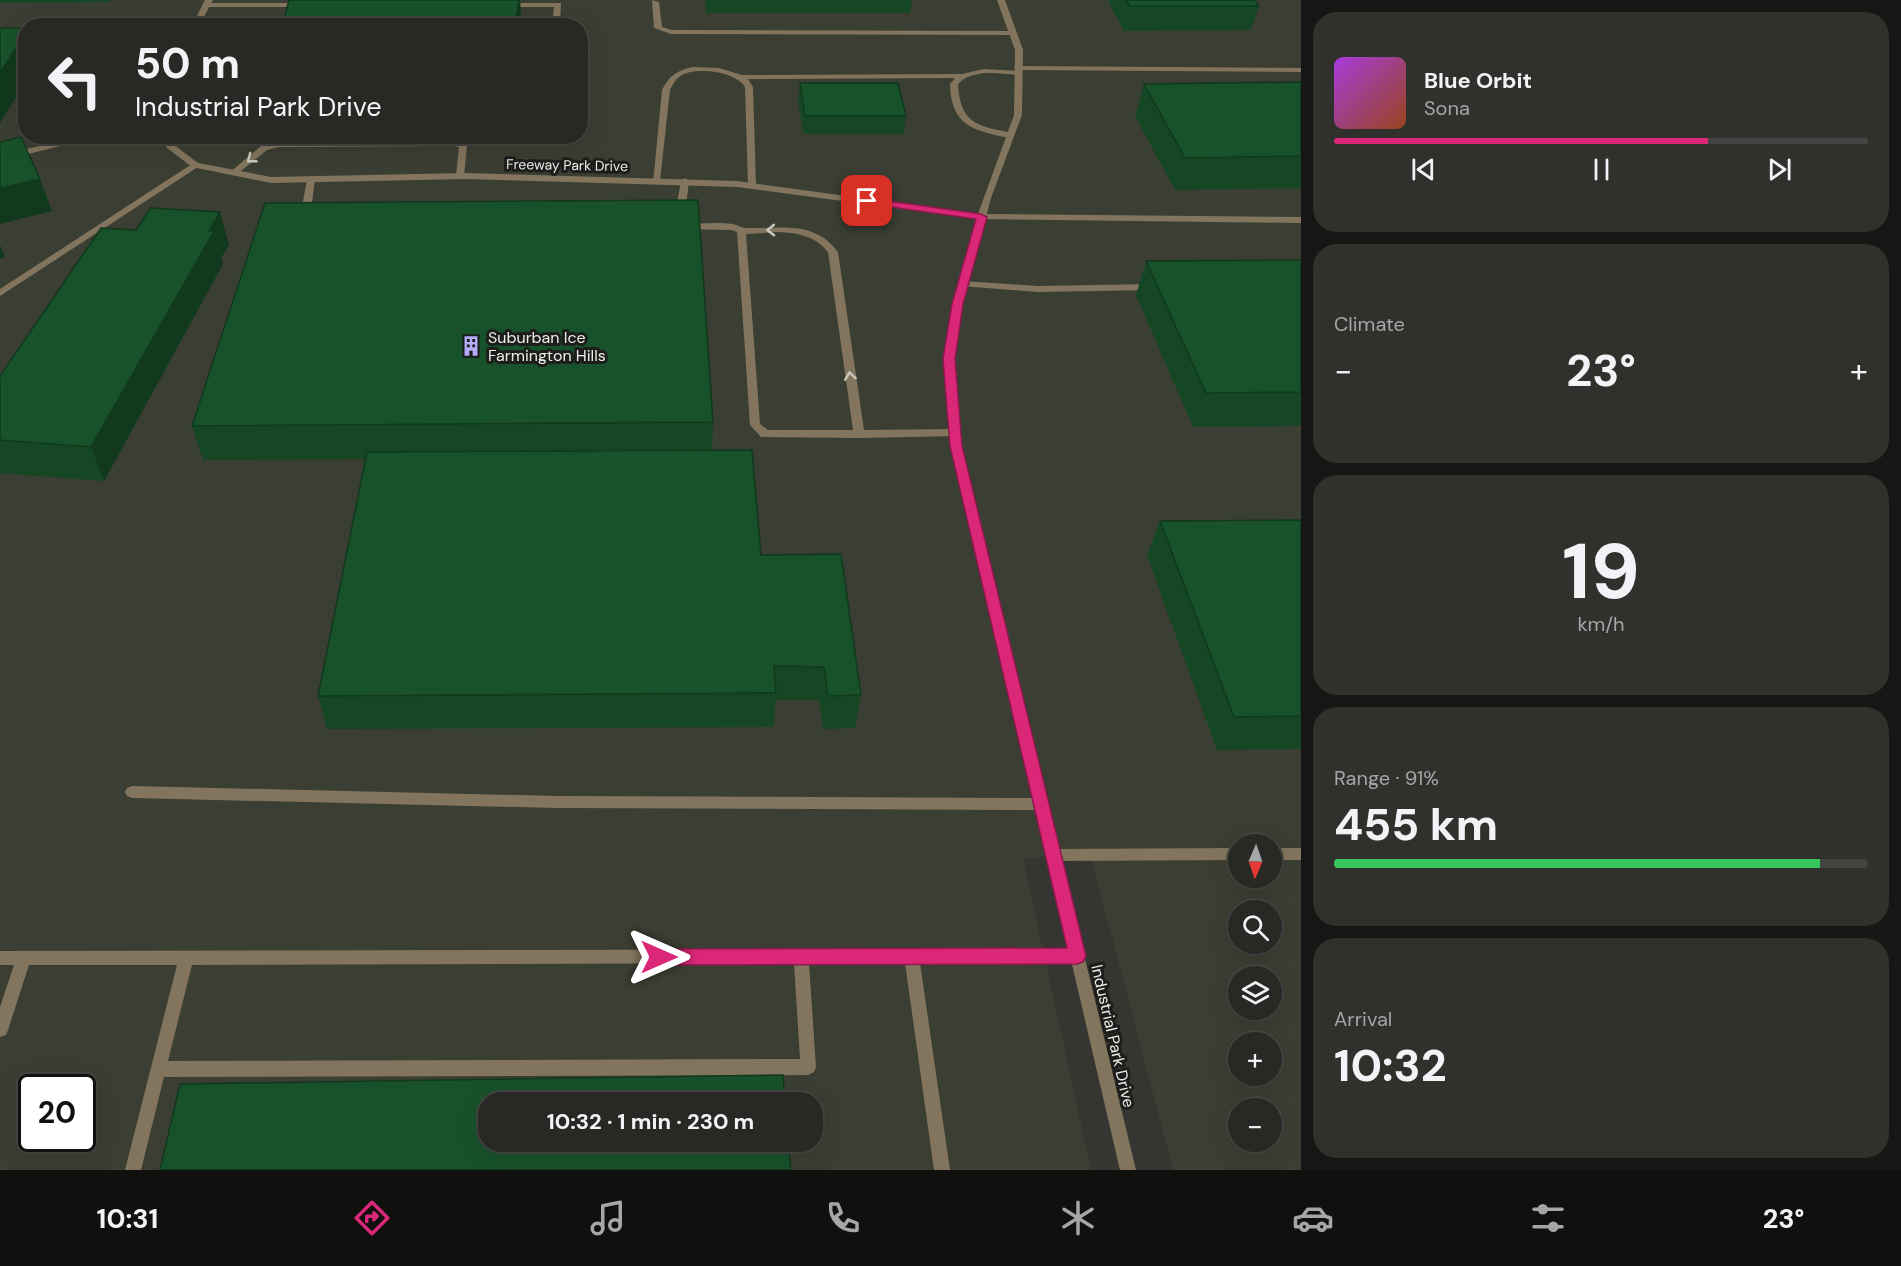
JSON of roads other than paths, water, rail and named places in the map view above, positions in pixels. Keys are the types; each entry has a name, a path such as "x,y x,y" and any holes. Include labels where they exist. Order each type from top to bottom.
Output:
{"street":[{"name":"Industrial Park Drive","path":"1001,0 1019,50 1018,115 981,217 963,284 949,359 955,434 1128,1170"},
{"path":"199,18 207,2 312,5"},
{"path":"655,2 658,28 671,32 1013,33"},
{"path":"500,5 558,5 557,18"},
{"path":"656,181 662,140 664,100 673,77 684,72 709,70 741,77 962,76 980,72 1018,71 1301,70"},
{"path":"962,76 954,84 954,92 957,109 963,118 982,130 1010,135"},
{"path":"741,77 746,80 749,87 752,186"},
{"path":"0,159 63,144"},
{"name":"Freeway Park Drive","path":"169,144 195,165 272,180 460,176 685,181 752,186 981,217 1301,220"},
{"path":"233,173 264,148 279,144"},
{"path":"458,144 463,146 464,151 460,176"},
{"path":"0,293 195,165"},
{"path":"303,228 311,179"},
{"path":"685,181 678,227 733,227 741,231 782,230 812,234 827,243 832,252 859,434"},
{"path":"741,231 755,425 765,434 955,434"},
{"path":"963,284 1038,289 1169,287"},
{"path":"132,792 557,802 1041,804"},
{"path":"1054,855 1228,854"},
{"path":"1282,854 1301,854"},
{"path":"0,958 1077,956"},
{"path":"0,1030 24,957"},
{"path":"133,1170 186,957"},
{"path":"158,1069 808,1067 801,957"},
{"path":"912,957 942,1170"}],"place":[{"name":"Suburban Ice Farmington Hills","path":"471,346"}]}
